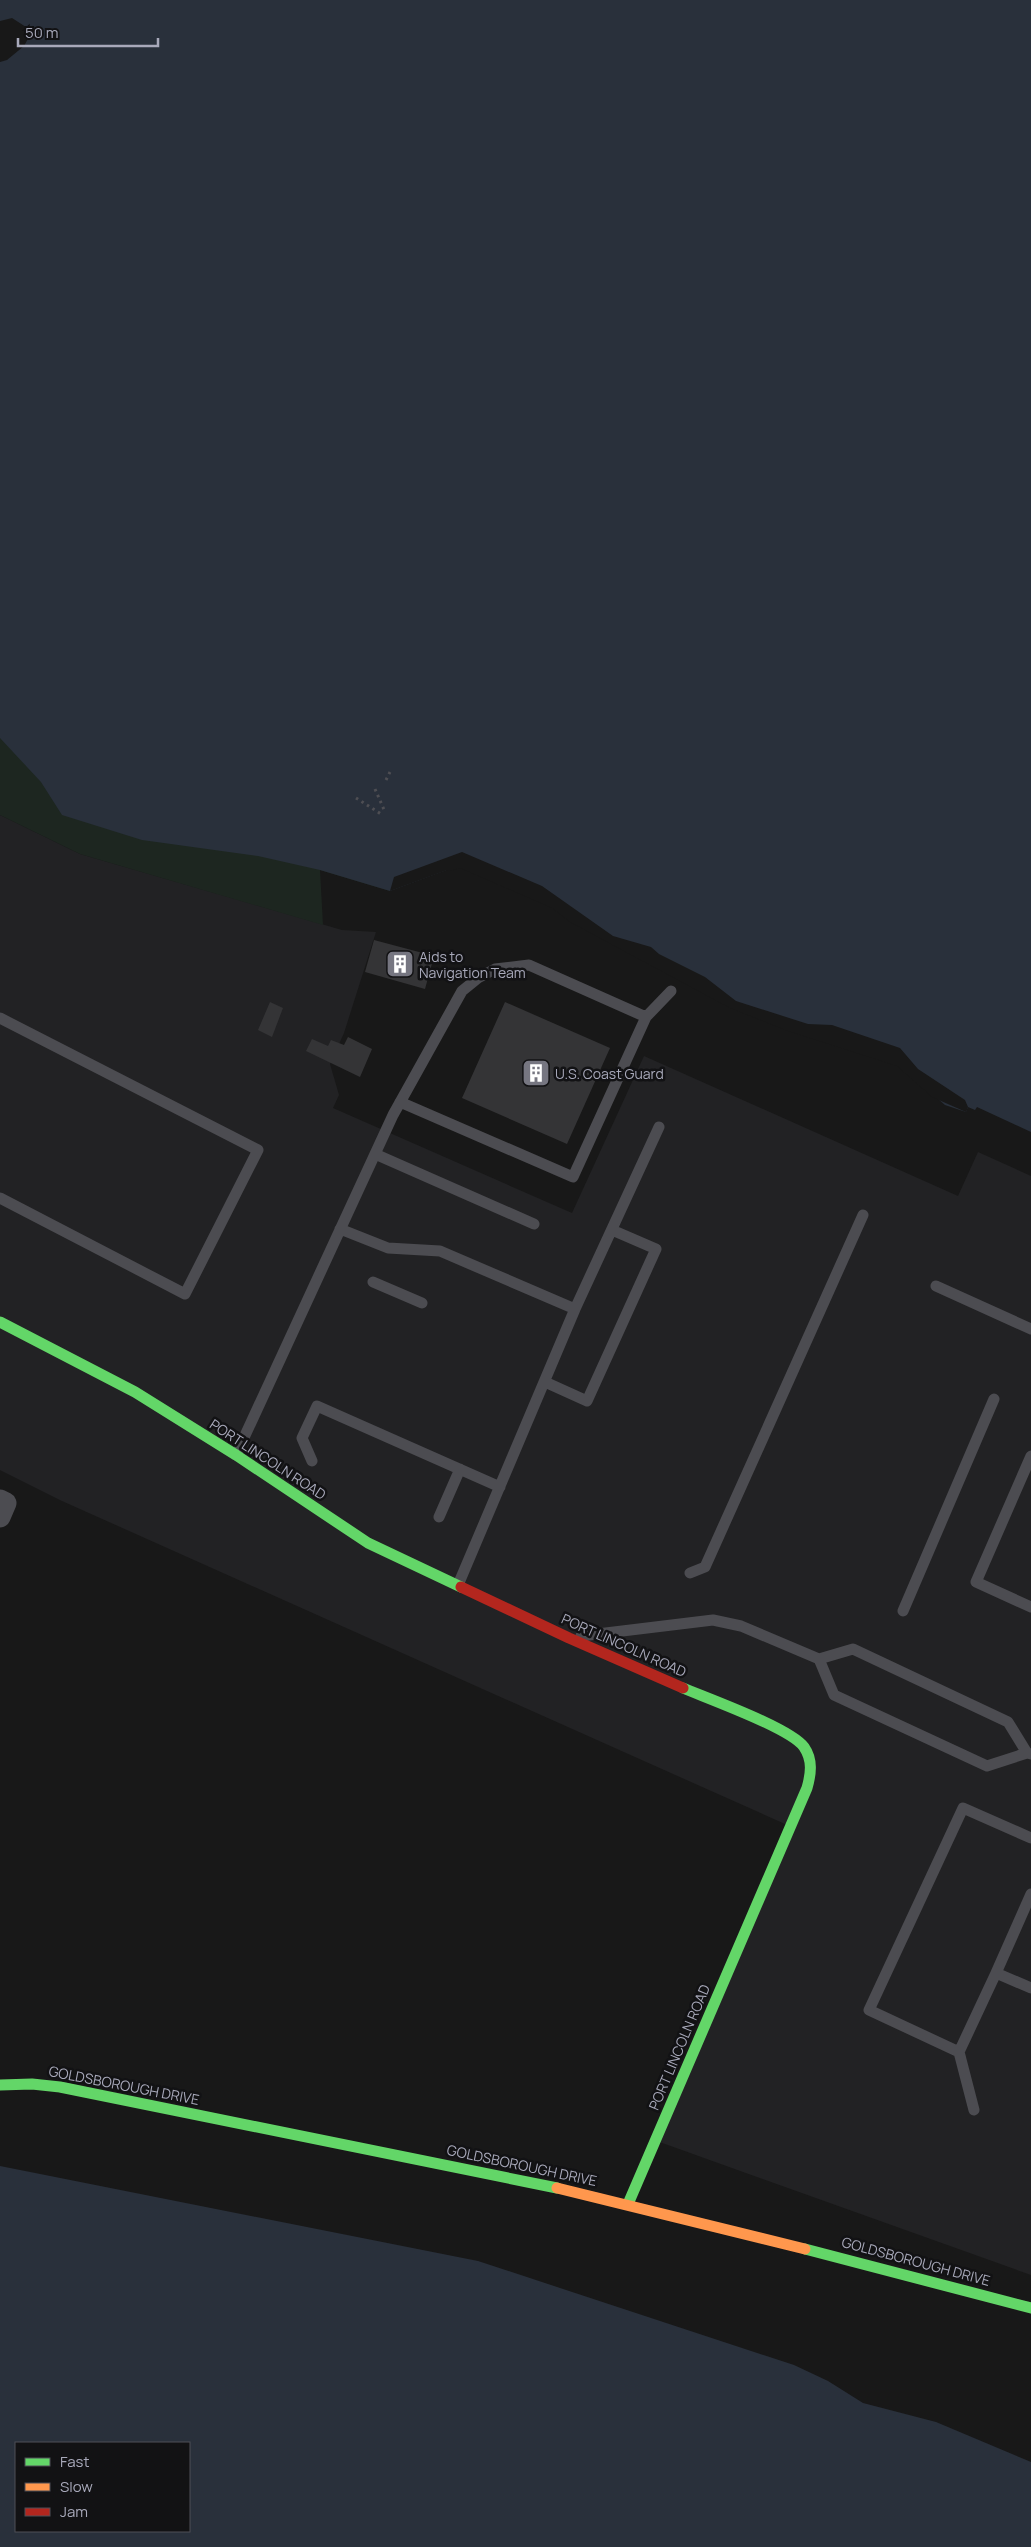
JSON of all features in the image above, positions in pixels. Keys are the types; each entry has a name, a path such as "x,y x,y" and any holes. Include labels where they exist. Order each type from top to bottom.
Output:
{"street":[{"name":"PORT LINCOLN ROAD","path":"0,1322 135,1392 236,1455 368,1543 570,1638 792,1735 803,1745 812,1758 811,1774 806,1788 628,2204"},
{"name":"GOLDSBOROUGH DRIVE","path":"0,2085 32,2084 60,2087 496,2174 628,2204 1031,2308"}],"lane":[{"path":"236,1455 393,1116 462,991 478,978 496,968 529,965 646,1017"},
{"path":"400,1102 572,1177 646,1017 671,991"},
{"path":"0,1018 258,1150 185,1294 0,1198"},
{"path":"458,1586 575,1310 659,1127"},
{"path":"375,1154 534,1224"},
{"path":"690,1573 705,1567 863,1215"},
{"path":"340,1229 388,1248 440,1251 575,1310"},
{"path":"544,1382 586,1401 656,1249 612,1230"},
{"path":"373,1282 422,1303"},
{"path":"936,1286 1031,1329"},
{"path":"903,1610 994,1399"},
{"path":"312,1461 302,1438 317,1406 500,1487"},
{"path":"1031,1456 976,1582 1031,1607"},
{"path":"439,1517 460,1470"},
{"path":"570,1638 713,1620 741,1626 819,1659 853,1648 1008,1722 1029,1753 987,1766 834,1695 819,1659"},
{"path":"959,2052 869,2010 962,1808 1031,1838"},
{"path":"974,2110 959,2052 1031,1894"},
{"path":"996,1973 1031,1988"}],"path":[{"path":"386,780 390,772"},
{"path":"356,798 383,813 375,790"}],"shaded area":[{"path":"0,0 1031,0 1031,1132 977,1107 975,1110 968,1107 966,1112 945,1105 898,1064 789,1029 553,906 460,865 390,891 320,870 258,856 142,840 62,815 41,782 0,738"},
{"path":"0,602 462,852 390,891 320,870 323,925 80,854 0,815"},
{"path":"0,815 80,854 342,930 376,932 344,1033 330,1064 339,1095 333,1108 572,1213 644,1056 958,1196 978,1152 1031,1176 1031,2275 654,2140 794,1828 62,1501 0,1470"},
{"path":"0,2166 478,2261 794,2365 828,2381 863,2403 936,2422 1031,2462 1031,2547 0,2547"}],"pier":[{"path":"12,18 26,27 29,37 24,46 7,60 0,62 0,21"},
{"path":"462,852 542,886 613,936 651,947 659,954 705,977 736,1001 808,1024 832,1025 900,1048 918,1069 965,1100 968,1107 966,1112 932,1097 897,1066 788,1031 730,1008 570,922 552,908 460,868 447,870 390,891 394,877"}],"building":[{"name":"Aids to Navigation Team","path":"374,940 434,956 425,989 365,972"},
{"path":"270,1002 283,1008 272,1037 258,1030"},
{"name":"U.S. Coast Guard","path":"505,1002 610,1048 567,1144 462,1098"},
{"path":"348,1037 372,1049 360,1077 306,1051 312,1039 328,1046 331,1040 344,1045"}],"traffic: fast":[{"path":"0,1322 135,1392 236,1455 368,1543 461,1587"},
{"path":"628,2204 807,1788 810,1772 807,1752 796,1739 729,1706 683,1688"},
{"path":"0,2085 32,2084 60,2087 557,2188"},
{"path":"805,2249 1031,2308"}],"traffic: slow":[{"path":"557,2188 805,2249"}],"traffic: jam":[{"path":"461,1587 569,1638 683,1688"}],"place":[{"name":"Aids to Navigation Team","path":"400,964"},
{"name":"U.S. Coast Guard","path":"536,1073"}]}
